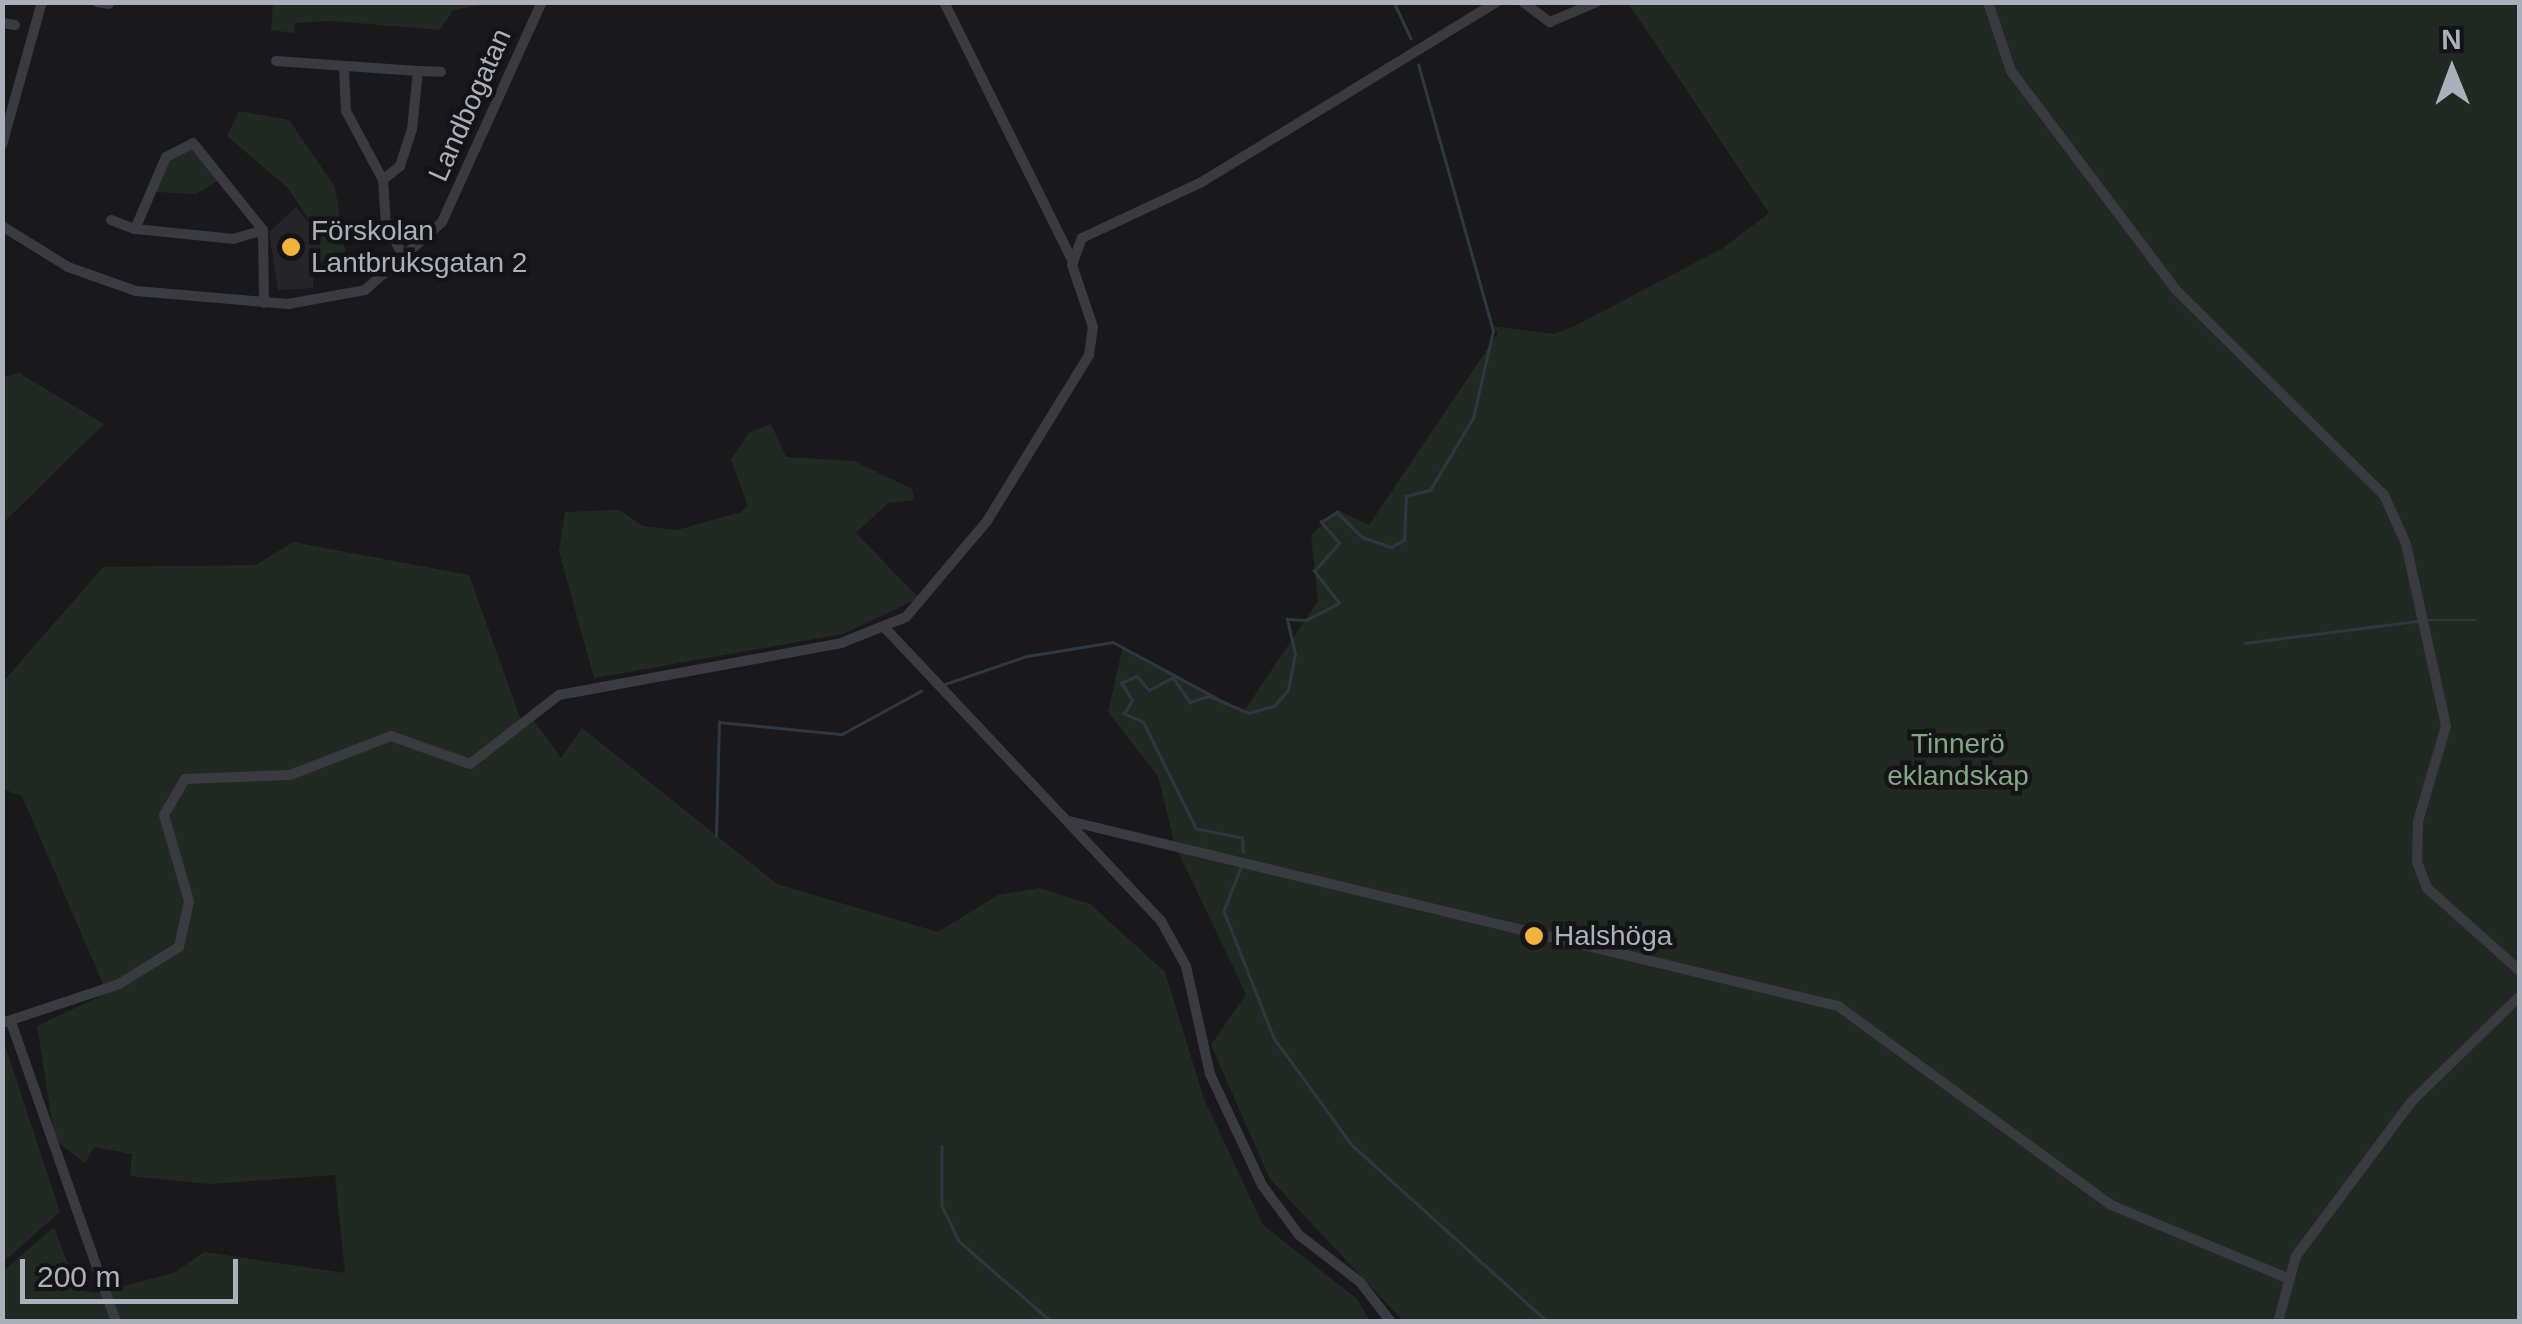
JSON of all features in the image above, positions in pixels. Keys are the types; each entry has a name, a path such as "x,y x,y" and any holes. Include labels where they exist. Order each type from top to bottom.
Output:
{"street":[{"path":"2,145 42,2"},
{"path":"96,2 109,4"},
{"name":"Landbogatan","path":"2,226 109,284 264,303 354,294 408,262 453,200 542,2"},
{"path":"116,1322 7,1022 144,973 179,947 189,901 164,815 184,779 290,775 391,736 470,764 559,694 885,628 918,608 987,521 1086,361 1093,327 1072,258 944,2"},
{"path":"1072,258 1082,238 1200,183 1497,2"},
{"path":"1523,2 1550,22 1596,2"},
{"path":"1988,2 2012,72 2175,289 2384,494 2406,544 2446,726 2418,822 2417,862 2426,888 2520,971"},
{"path":"276,61 344,70 441,72"},
{"path":"344,70 346,111 383,180 386,225 408,262"},
{"path":"383,180 400,166 412,129 418,71"},
{"path":"135,229 166,157 193,143 263,230 264,303"},
{"path":"112,220 135,229 234,239 263,230"},
{"path":"885,628 1069,821 1172,938 1210,1074 1274,1204 1391,1322"},
{"path":"1069,821 1838,1006 2111,1205 2285,1277"},
{"path":"2278,1322 2285,1277 2411,1102 2520,996"}],"shaded area":[{"name":"Förskolan Lantbruksgatan 2","path":"296,207 314,228 313,288 278,290 269,232"}],"green space":[{"path":"273,2 491,3 453,10 440,30 332,21 295,23 294,33 271,30"},
{"name":"Tinnerö eklandskap","path":"1628,3 2519,3 2519,1321 1403,1321 1270,1179 1211,1045 1246,994 1175,845 1158,776 1108,712 1123,646 1244,711 1318,601 1311,535 1337,510 1369,525 1498,333 1492,326 1554,334 1573,327 1723,248 1769,213"},
{"path":"239,111 289,120 335,187 346,256 314,263 314,228 288,188 227,136"},
{"path":"191,149 219,180 196,194 156,192 169,160"},
{"path":"19,373 104,424 3,523 3,377"},
{"path":"771,424 786,457 854,461 912,489 914,500 888,503 856,533 919,598 843,634 594,678 559,551 565,512 619,510 643,526 677,530 741,512 748,506 731,460 749,433"},
{"path":"293,542 469,575 523,726 532,718 561,758 582,728 777,884 938,932 998,895 1039,888 1090,904 1165,972 1204,1099 1263,1225 1357,1299 1370,1321 3,1321 3,1271 54,1227 78,1290 96,1293 174,1273 204,1252 345,1273 335,1175 209,1184 130,1176 132,1154 94,1147 85,1163 55,1140 37,1026 107,993 22,796 3,789 3,682 103,567 256,565"},
{"path":"2,1036 60,1212 3,1262 2,1262"}],"waterway":[{"path":"1394,2 1411,38"},
{"path":"1243,852 1242,838 1196,829 1143,722 1124,714 1132,700 1121,683 1137,676 1149,690 1173,677 1190,702 1209,696 1249,713 1274,706 1288,690 1295,654 1287,619 1306,620 1339,603 1314,571 1339,543 1321,522 1337,512 1362,537 1391,547 1404,540 1406,496 1430,490 1473,418 1493,331 1418,65"},
{"path":"2428,620 2475,620"},
{"path":"2245,643 2417,621"},
{"path":"945,684 1027,656 1113,642 1218,699"},
{"path":"716,836 719,722 842,734 921,691"},
{"path":"1241,868 1224,911 1274,1038 1352,1145 1548,1322"},
{"path":"942,1146 942,1206 959,1241 1052,1322"}],"place":[{"name":"Förskolan Lantbruksgatan 2","path":"291,247"},
{"name":"Halshöga","path":"1534,936"}]}
